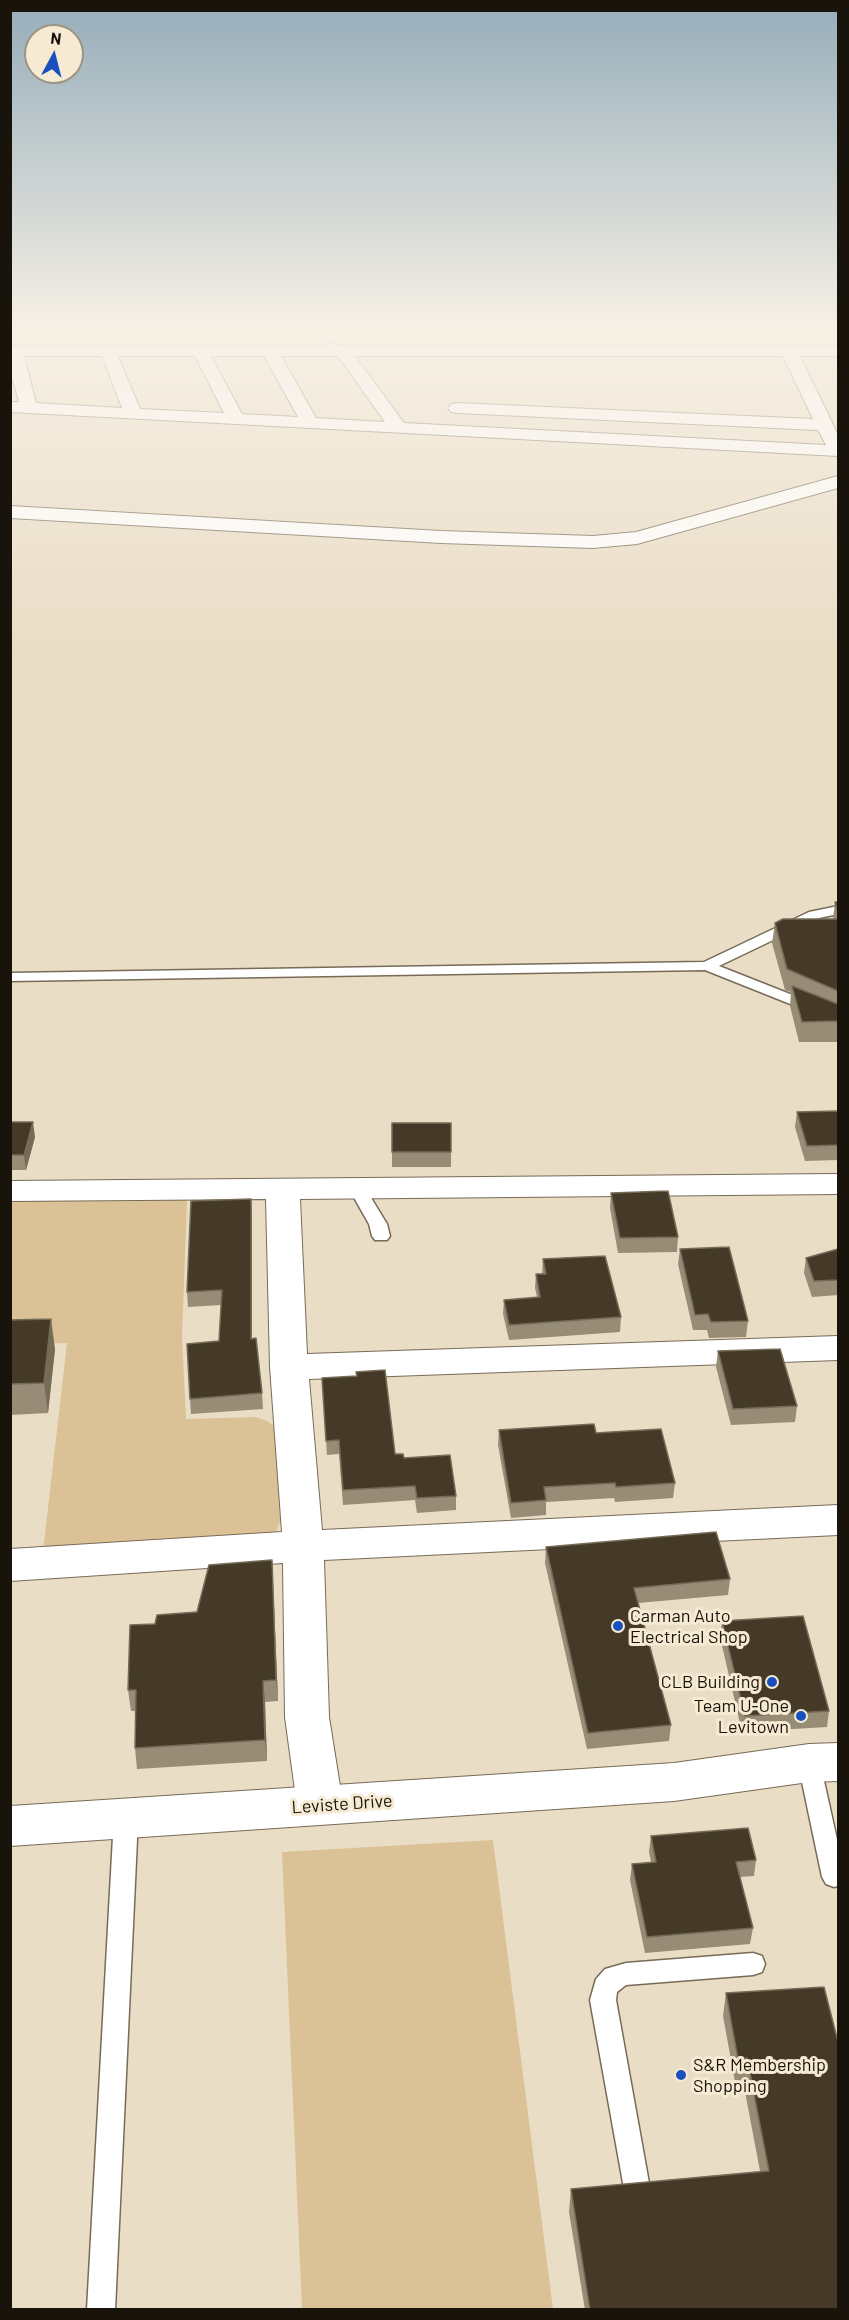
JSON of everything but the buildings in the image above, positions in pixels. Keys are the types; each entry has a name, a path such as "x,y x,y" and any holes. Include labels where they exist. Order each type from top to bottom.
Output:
{"street":[{"path":"576,437 838,451 831,437"},
{"path":"10,512 441,537 593,542 636,538 838,482"},
{"path":"10,1191 838,1184"},
{"path":"283,1188 289,1367 303,1546 307,1717 320,1805"},
{"path":"289,1367 838,1348"},
{"path":"10,1565 303,1546 838,1520"},
{"name":"Leviste Drive","path":"10,1826 825,1772"}],"lane":[{"path":"707,966 814,915 838,910"},
{"path":"10,976 707,966 838,1018"},
{"path":"356,1187 378,1224 381,1236"},
{"path":"825,1772 834,1877"},
{"path":"101,2310 126,1818"},
{"path":"636,2183 603,2000 605,1987 614,1977 626,1974 753,1964"}],"shaded area":[{"path":"182,1197 187,1201 182,1337 186,1419 256,1417 273,1425 278,1434 280,1522 276,1532 266,1536 43,1551 67,1343 11,1345 10,1199"},
{"path":"493,1840 553,2309 302,2309 282,1852"}],"place":[{"name":"Carman Auto Electrical Shop","path":"618,1626"},
{"name":"CLB Building","path":"772,1682"},
{"name":"Team U-One Levitown","path":"801,1716"},
{"name":"S&R Membership Shopping","path":"681,2075"}]}
